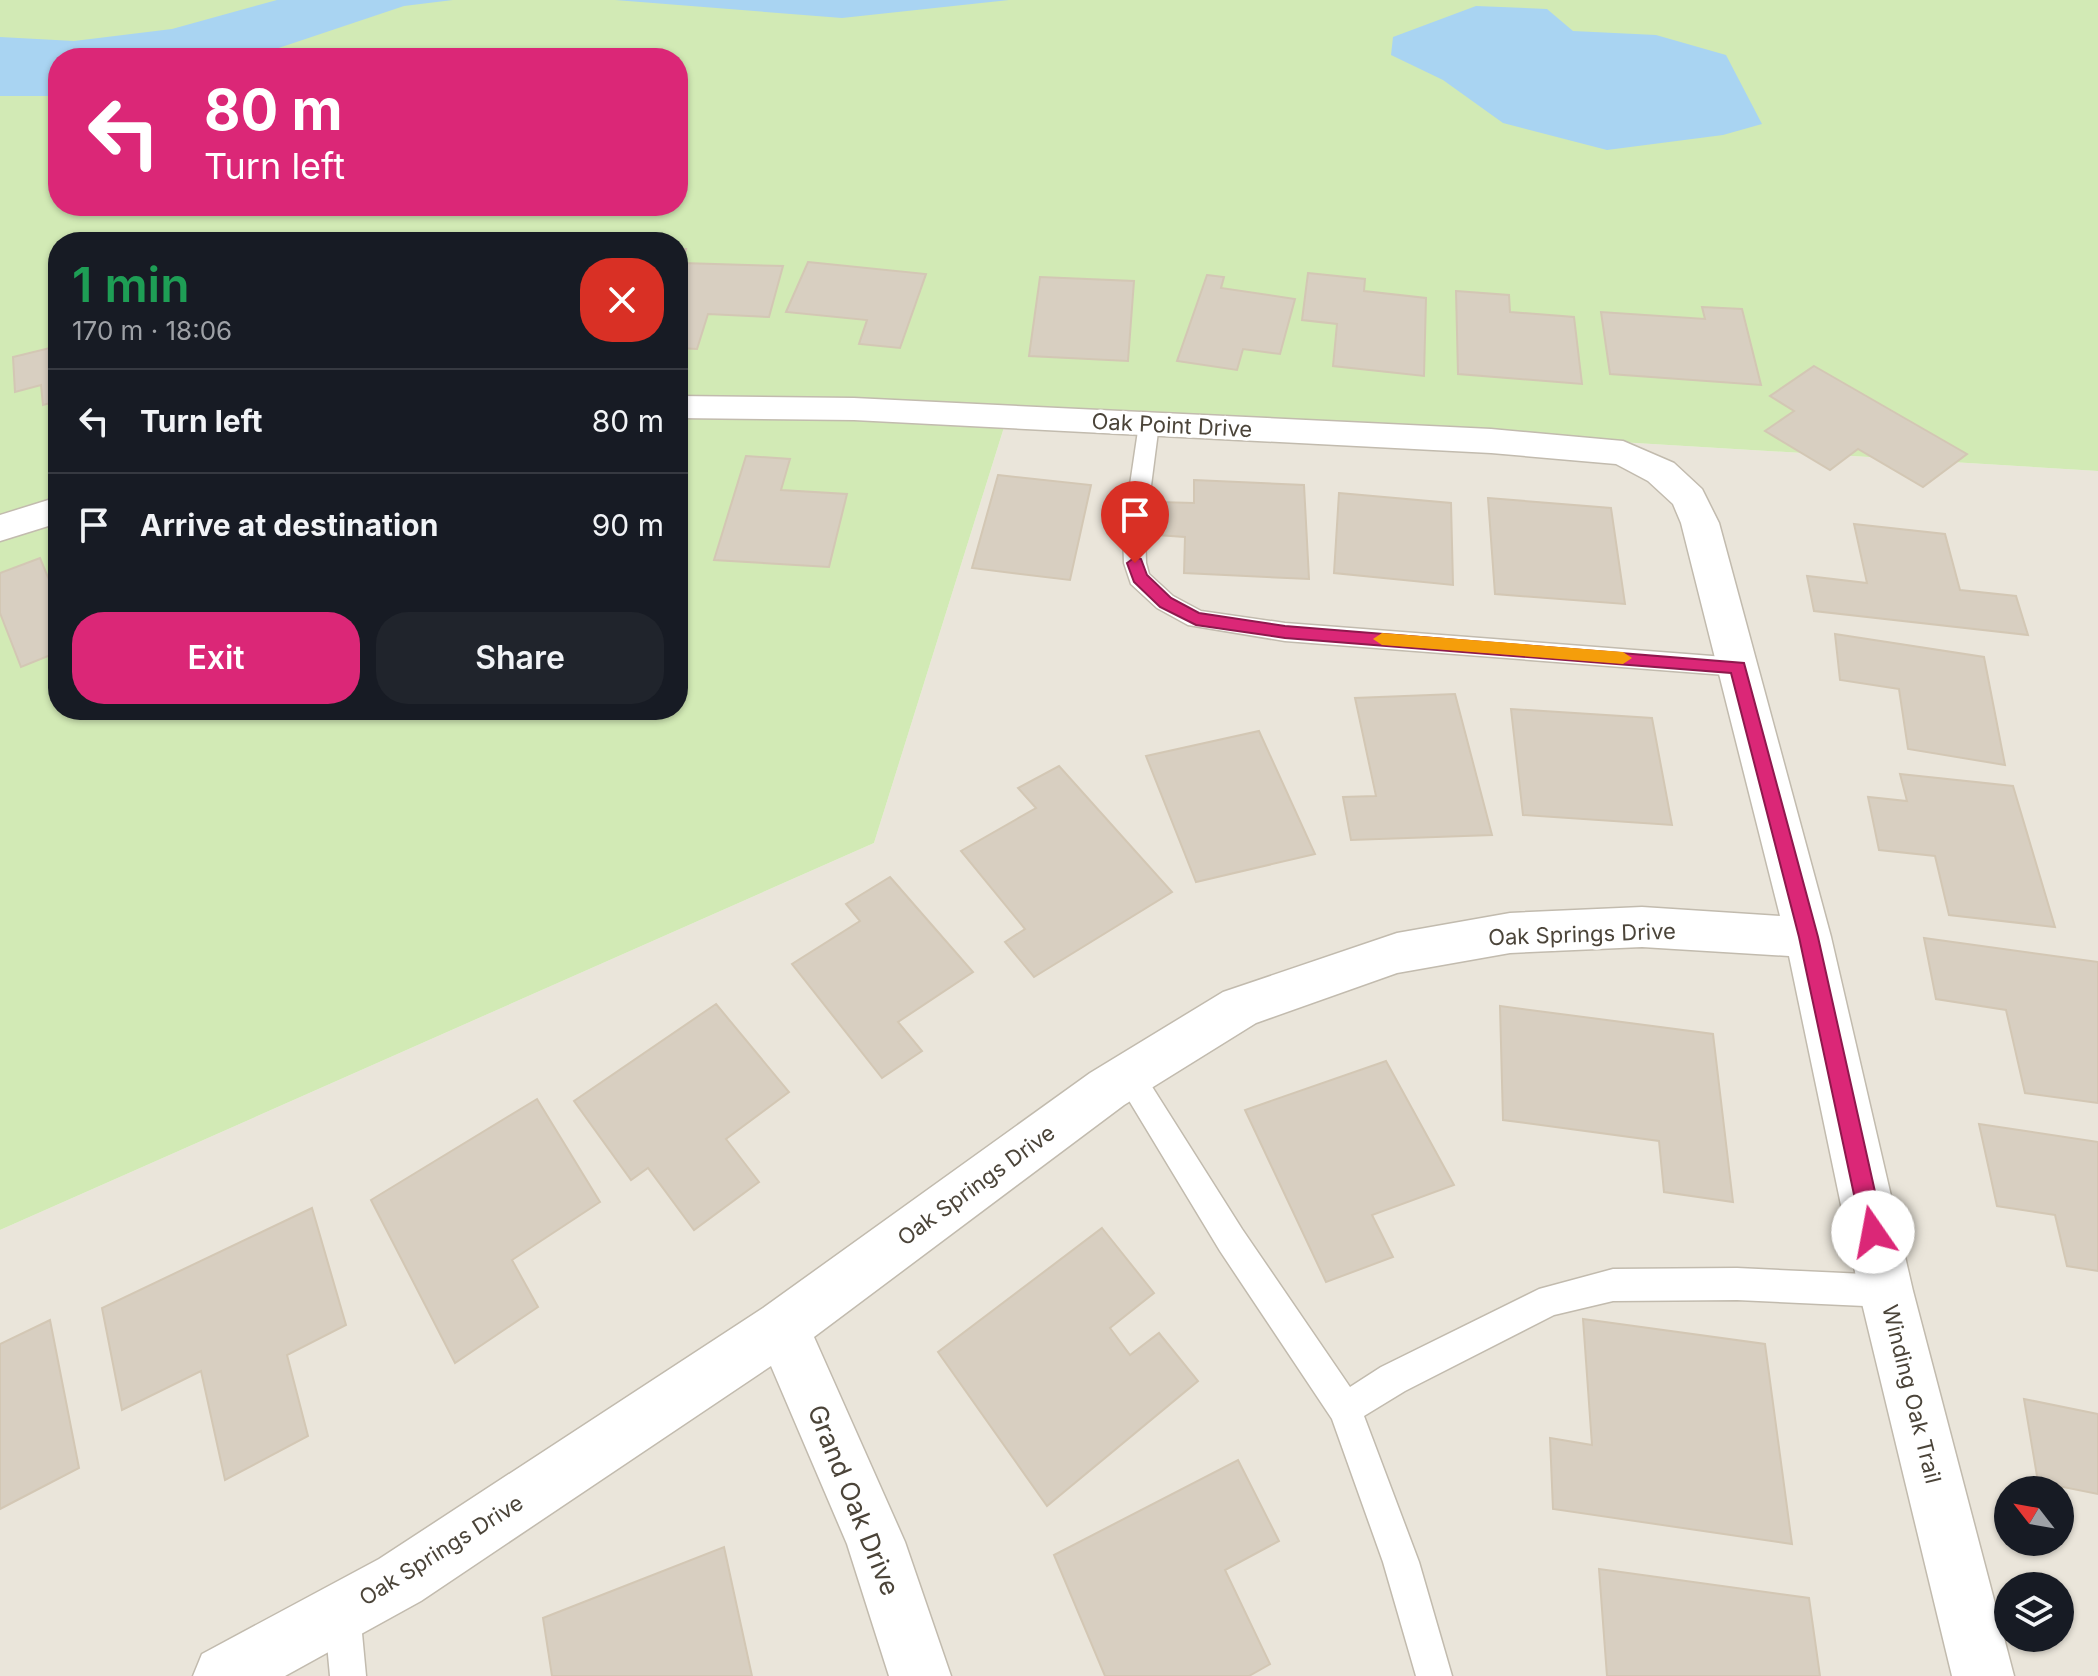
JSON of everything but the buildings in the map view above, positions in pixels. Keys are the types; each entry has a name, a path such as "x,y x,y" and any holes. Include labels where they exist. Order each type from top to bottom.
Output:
{"street":[{"name":"Oak Point Drive","path":"688,407 854,409 1491,441 1623,453 1661,472"},
{"name":"Winding Oak Trail","path":"1661,472 1689,498 1700,523 1808,937 1886,1291 1983,1676"},
{"path":"0,528 48,513"},
{"name":"Oak Springs Drive","path":"224,1676 400,1580 782,1327 1129,1075 1240,1007 1397,953 1510,933 1642,927 1808,937"},
{"name":"Grand Oak Drive","path":"782,1327 876,1542 920,1676"}],"lane":[{"path":"1149,424 1134,532 1135,563 1139,578 1165,602 1196,619 1285,632 1738,667"},
{"path":"1129,1075 1231,1240 1345,1409 1401,1562 1434,1676"},
{"path":"1345,1409 1393,1379 1550,1300 1613,1285 1737,1284 1886,1291"},
{"path":"342,1612 348,1676"}],"shaded area":[{"path":"1011,405 2098,471 2098,1676 0,1676 0,1230 874,843"}],"green space":[{"path":"0,0 2098,0 2098,471 1011,405 874,843 0,1230"}],"water":[{"path":"277,0 453,0 404,6 279,48 48,48 48,96 0,96 0,37 74,41 172,29"},
{"path":"615,0 1009,0 842,18"},
{"path":"1476,6 1547,9 1573,31 1656,35 1726,55 1762,124 1723,135 1607,150 1503,123 1443,80 1391,55 1393,37"}],"slow traffic":[{"path":"1382,639 1623,658"}],"route":[{"path":"1135,563 1139,578 1165,602 1196,619 1285,632 1738,667 1808,937 1873,1232"}]}
